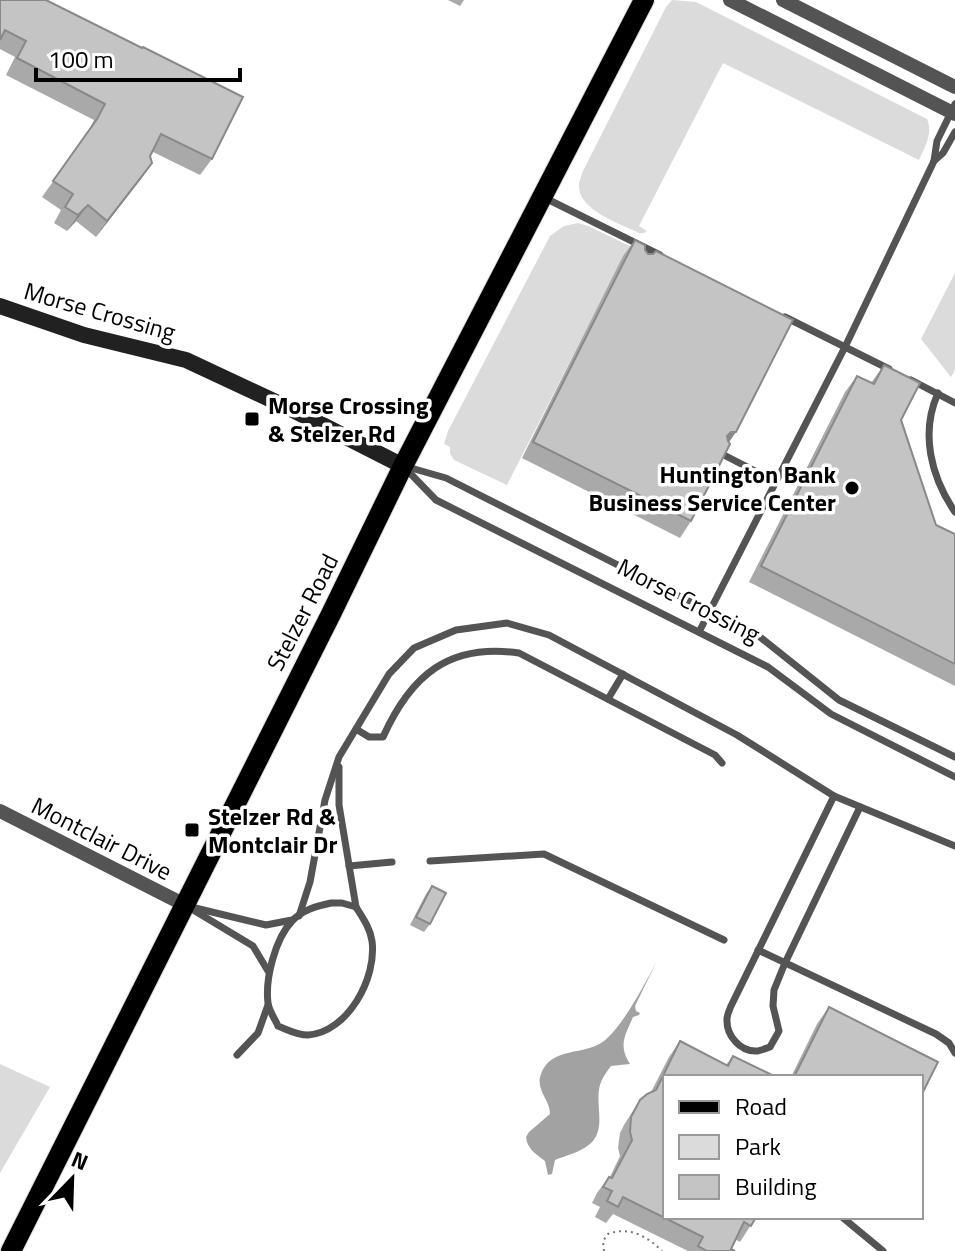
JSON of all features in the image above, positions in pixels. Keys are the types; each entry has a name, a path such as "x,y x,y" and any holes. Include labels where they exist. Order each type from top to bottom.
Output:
{"main road":[{"name":"Stelzer Road","path":"10,1251 403,466 644,0"},
{"name":"Morse Crossing","path":"0,306 84,335 186,360 403,466"}],"street":[{"path":"730,0 954,110"},
{"path":"783,0 955,87"},
{"name":"Montclair Drive","path":"0,811 185,905"}],"lane":[{"path":"699,632 845,347 934,161 937,141 954,110"},
{"path":"934,161 943,153 955,132"},
{"path":"542,197 645,252 675,263"},
{"path":"774,312 955,403"},
{"path":"938,393 928,427 930,455 939,485 955,512"},
{"path":"722,454 776,482"},
{"name":"Morse Crossing","path":"403,466 446,478 760,637 839,700 955,757"},
{"name":"Morse Crossing","path":"403,466 436,500 768,667 831,714 955,777"},
{"path":"237,1055 258,1033 268,1005 268,971 278,945 296,918 310,882 325,800 339,757 389,674 414,648 456,630 507,623 549,635 737,735 834,796 955,846"},
{"path":"356,729 369,737 383,737 415,685 433,669 454,657 477,651 502,651 519,653 715,755 722,763"},
{"path":"608,699 623,674"},
{"path":"268,1005 278,1026 298,1034 311,1035 327,1029 351,1009 362,995 369,976 372,942 368,927 356,907 339,805 339,757"},
{"path":"834,796 731,1006 727,1019 729,1033 736,1043 746,1049 758,1051 770,1047 779,1031 773,1006 774,990 860,807"},
{"path":"430,861 544,854 724,940"},
{"path":"349,866 392,862"},
{"path":"185,905 266,925 296,918 313,907 331,903 356,907"},
{"path":"185,905 253,946 268,971"},
{"path":"758,950 931,1032 949,1043 955,1053"},
{"path":"844,1219 883,1251"},
{"path":"0,1246 10,1251"}],"path":[{"path":"604,1251 603,1241 608,1234 624,1231 643,1236 662,1251"}],"green space":[{"path":"672,0 696,2 927,119 929,135 919,160 723,63 639,226 647,231 639,233 601,214 580,193 582,174"},
{"path":"578,223 632,247 623,257 507,485 454,460 450,447 444,444 550,236 564,226"},
{"path":"955,273 955,370 951,377 921,339"},
{"path":"0,1064 50,1087 0,1173"}],"shaded area":[{"path":"656,963 635,1006 640,1013 633,1017 624,1040 624,1051 630,1064 611,1066 601,1082 595,1138 582,1150 555,1160 552,1174 548,1175 545,1161 530,1148 526,1137 550,1114 541,1090 541,1074 552,1059 604,1041 633,1005"}],"building":[{"path":"0,0 46,0 243,97 212,159 161,134 150,156 152,163 107,221 88,205 78,215 65,207 73,194 53,181 105,104 17,58 26,41 5,30 0,40"},
{"path":"635,240 645,245 648,254 656,251 793,320 736,432 727,436 730,444 691,521 533,442"},
{"name":"Huntington Bank Business Service Center","path":"884,365 920,383 901,420 936,525 955,534 955,664 761,566 857,376 874,384"},
{"path":"432,886 446,893 430,924 416,917"},
{"path":"829,1007 938,1062 923,1092 923,1075 795,1075"},
{"path":"680,1041 728,1066 733,1056 772,1075 663,1075"},
{"path":"663,1076 663,1217 623,1197 618,1207 607,1201 612,1191 603,1187 609,1177 612,1178 632,1140 631,1117 640,1100 656,1090"},
{"path":"667,1219 755,1219 751,1226 744,1222 731,1249 735,1251 707,1251 698,1246 703,1237"}],"place":[{"name":"Morse Crossing & Stelzer Rd","path":"252,419"},
{"name":"Huntington Bank Business Service Center","path":"852,488"},
{"name":"Stelzer Rd & Montclair Dr","path":"192,830"}]}
